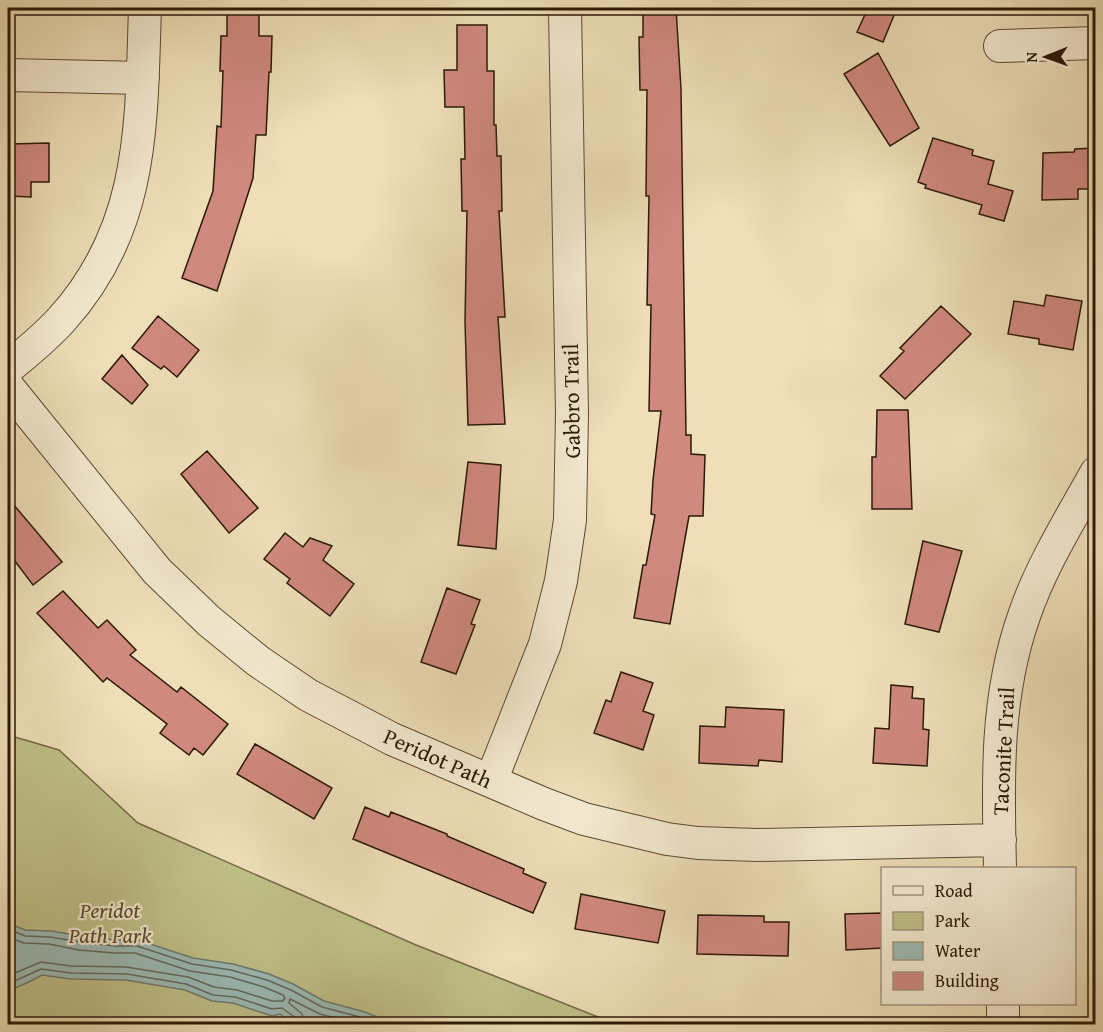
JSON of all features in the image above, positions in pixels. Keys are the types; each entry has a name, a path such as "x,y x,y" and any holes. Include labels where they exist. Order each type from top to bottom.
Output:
{"street":[{"path":"8,368 62,320 77,301 111,247 132,186 141,122 145,8"},
{"name":"Gabbro Trail","path":"490,781 544,644 561,581 570,520 572,414 565,8"},
{"path":"1000,46 1095,43"},
{"path":"8,75 143,78"},
{"name":"Peridot Path","path":"8,387 157,571 208,621 285,680 329,707 392,739 544,804 584,819 636,832 698,843 1000,854"},
{"name":"Taconite Trail","path":"1000,854 999,741 1007,678 1015,645 1035,587 1095,473"},
{"path":"1003,1005 1003,1024"}],"green space":[{"name":"Peridot Path Park","path":"8,735 59,750 138,823 416,945 616,1024 8,1024"}],"water":[{"path":"8,923 25,930 51,931 115,940 138,940 193,958 233,964 269,974 324,1001 365,1012 394,1024 294,1024 280,1014 272,1016 233,1003 212,1001 185,990 126,980 70,979 42,975 8,991"}],"building":[{"path":"643,8 676,8 681,89 686,435 691,435 691,454 705,455 703,516 689,516 670,624 634,618 655,515 651,514 661,411 649,411 651,305 647,305 649,196 646,196 647,90 640,90 639,37 643,37"},
{"path":"868,8 897,8 883,42 857,32"},
{"path":"227,12 259,12 259,36 272,36 271,72 269,72 266,135 256,135 253,178 217,291 182,278 213,191 217,126 221,127 223,71 220,71 221,36 227,36"},
{"path":"457,25 487,25 487,71 494,71 494,125 496,125 497,156 501,156 502,211 499,211 505,317 498,317 505,424 468,425 465,321 467,211 462,211 461,159 465,159 464,107 445,107 444,70 457,70"},
{"path":"878,53 919,128 890,146 844,74"},
{"path":"933,138 973,150 972,155 994,161 988,184 1013,191 1004,221 979,214 982,205 925,188 926,185 918,182"},
{"path":"49,143 49,182 31,182 31,197 8,196 8,144"},
{"path":"1095,148 1095,189 1078,189 1078,199 1042,200 1043,153 1074,152 1075,149"},
{"path":"1046,295 1082,301 1073,350 1039,344 1039,339 1008,334 1014,301 1044,306"},
{"path":"941,306 971,334 905,399 880,376 904,351 900,348"},
{"path":"158,316 199,350 177,377 164,366 161,369 132,348"},
{"path":"122,355 148,385 132,404 102,379"},
{"path":"877,410 908,410 912,509 872,509 872,457 876,457"},
{"path":"207,451 258,508 229,533 181,474"},
{"path":"468,462 501,465 496,549 458,545"},
{"path":"8,498 62,562 33,585 8,552"},
{"path":"285,533 303,547 310,538 332,546 323,560 354,584 330,616 287,583 290,579 264,559"},
{"path":"923,541 962,551 939,632 905,624"},
{"path":"447,588 480,600 471,624 475,625 456,674 421,662"},
{"path":"63,591 98,628 107,620 136,650 130,655 177,692 181,687 228,724 203,755 194,748 189,755 160,733 167,724 107,678 103,682 37,613"},
{"path":"621,672 653,683 643,711 654,715 643,750 594,733 606,700 611,702"},
{"path":"891,685 913,687 912,698 924,699 923,729 929,730 927,766 873,763 875,728 889,729"},
{"path":"726,707 784,710 782,762 759,760 758,766 699,763 700,726 725,727"},
{"path":"255,744 332,788 314,819 237,774"},
{"path":"365,807 389,817 391,812 447,834 447,836 524,869 523,873 546,883 533,913 353,839"},
{"path":"581,894 665,911 658,943 575,929"},
{"path":"881,913 881,948 846,950 845,914"},
{"path":"698,915 764,916 764,922 789,922 788,956 697,954"}]}
